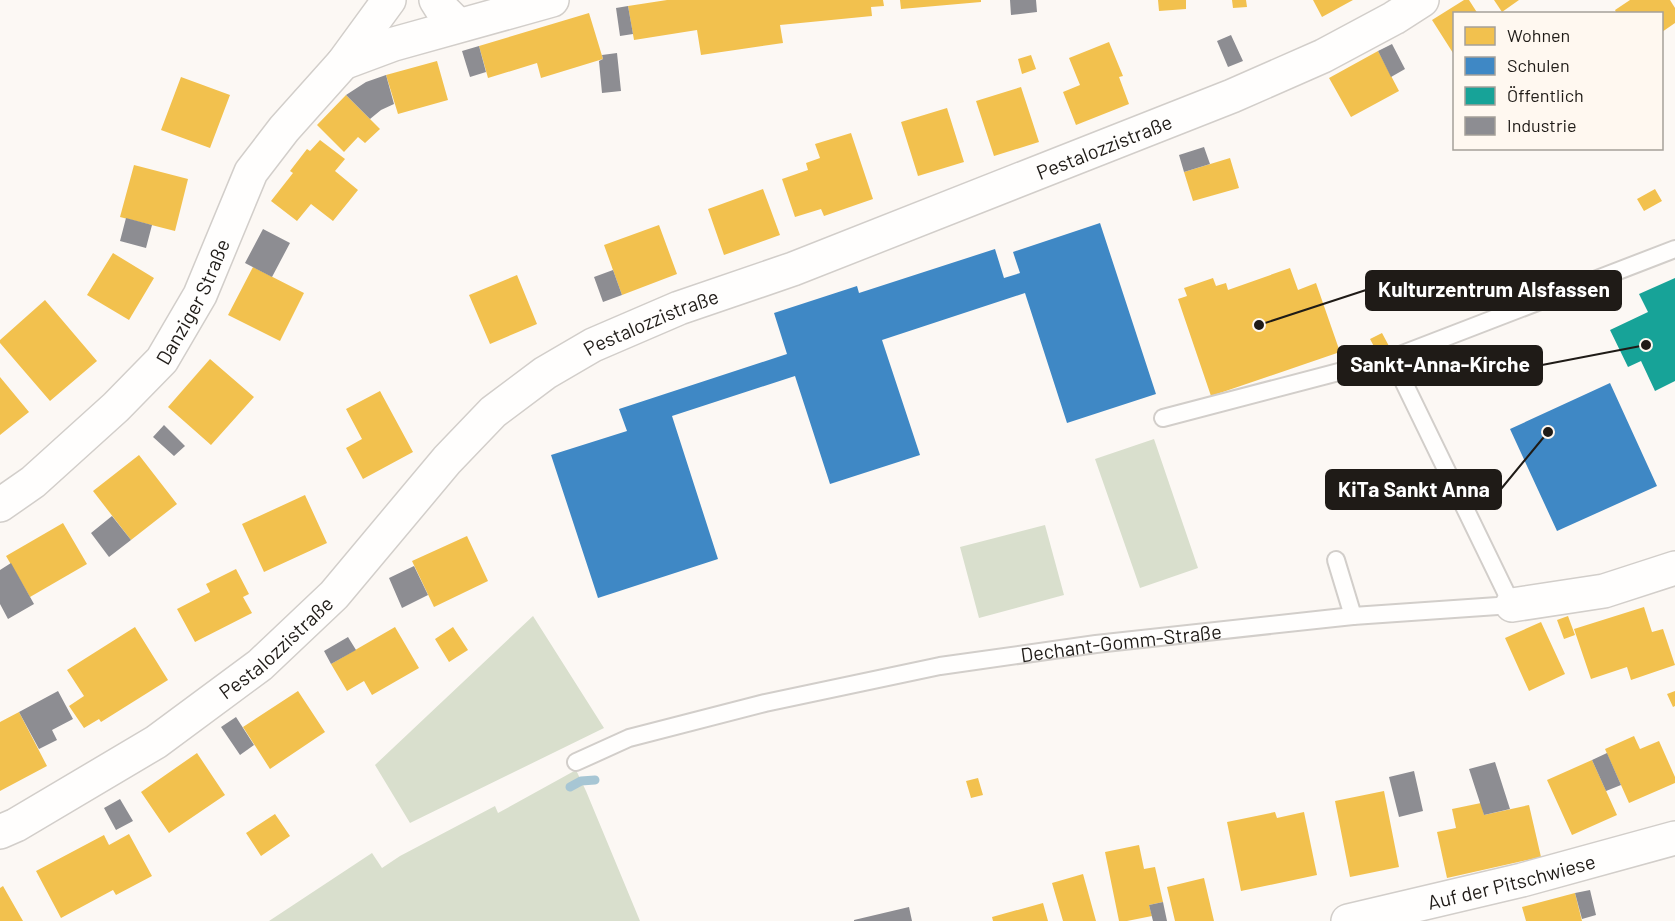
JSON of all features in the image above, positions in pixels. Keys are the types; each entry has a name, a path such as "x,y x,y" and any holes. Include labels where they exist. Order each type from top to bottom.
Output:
{"street":[{"name":"Danziger Straße","path":"0,505 33,482 116,407 162,360 200,295 251,172 284,129 343,63 389,0"},
{"path":"436,0 458,25"},
{"path":"343,63 394,44 552,0"},
{"name":"Pestalozzistraße","path":"0,832 16,825 156,742 260,665 334,595 447,460 493,412 544,373 593,345 679,308 793,269 1232,96 1323,56 1394,18 1422,0"},
{"name":"Dechant-Gomm-Straße","path":"1512,605 1604,591 1675,568"},
{"name":"Auf der Pitschwiese","path":"1348,921 1522,880 1675,838"}],"lane":[{"path":"1163,418 1392,358 1675,249"},
{"path":"1392,358 1512,605"},
{"path":"1336,560 1353,616"},
{"name":"Dechant-Gomm-Straße","path":"576,762 629,738 765,704 940,666 1096,644 1353,616 1512,605"}],"green space":[{"path":"1154,439 1198,568 1140,588 1095,459"},
{"path":"1045,525 1064,595 979,618 960,547"},
{"path":"533,616 604,728 410,823 375,765"},
{"path":"576,770 640,921 269,921 372,853 382,868 400,856 495,806 498,813"}],"building: Wohnen":[{"path":"667,0 883,0 884,6 871,7 872,16 780,25 783,43 701,55 697,30 634,40 628,6"},
{"path":"900,0 981,0 981,2 901,9"},
{"path":"1158,0 1186,0 1186,9 1159,11"},
{"path":"1232,0 1246,0 1247,7 1233,8"},
{"path":"1313,0 1353,0 1322,17"},
{"path":"1464,0 1469,0 1477,12 1453,12 1453,53 1432,20"},
{"path":"1494,0 1519,0 1502,12"},
{"path":"1630,0 1670,0 1675,8 1675,23 1663,31 1663,12 1616,12 1615,10"},
{"path":"589,13 603,59 541,78 537,63 488,78 479,46"},
{"path":"1109,42 1123,76 1119,77 1129,104 1076,125 1063,92 1080,85 1069,58"},
{"path":"1378,51 1399,91 1351,117 1329,78"},
{"path":"1031,55 1036,69 1022,74 1018,59"},
{"path":"437,61 448,100 398,114 386,75"},
{"path":"181,77 230,95 210,148 161,130"},
{"path":"1021,87 1039,142 994,156 976,101"},
{"path":"346,95 380,129 365,143 358,137 344,152 317,125"},
{"path":"947,108 964,162 918,176 901,122"},
{"path":"851,133 873,199 824,216 821,209 795,217 782,179 808,170 806,163 820,158 815,144"},
{"path":"320,140 345,159 335,171 358,190 333,221 311,204 297,221 271,201 293,173 290,171 307,149 310,151"},
{"path":"1230,158 1239,188 1193,201 1184,172"},
{"path":"134,165 188,179 175,231 120,217"},
{"path":"763,189 780,235 724,255 708,209"},
{"path":"1655,189 1662,201 1644,211 1637,199"},
{"path":"659,225 677,274 622,295 604,245"},
{"path":"113,253 154,278 129,320 87,295"},
{"path":"253,267 304,293 280,341 228,315"},
{"path":"1290,268 1298,290 1316,283 1340,352 1211,396 1178,299 1187,296 1184,288 1213,278 1216,286 1226,283 1228,290"},
{"path":"517,275 537,324 490,344 469,295"},
{"path":"45,300 97,361 50,401 0,343 0,340"},
{"path":"1382,333 1390,348 1378,354 1370,339"},
{"path":"210,359 254,397 211,445 168,407"},
{"path":"0,377 29,412 0,435"},
{"path":"380,391 413,452 363,479 346,448 362,439 346,409"},
{"path":"139,455 177,504 131,540 93,491"},
{"path":"305,495 327,543 264,572 242,524"},
{"path":"63,523 87,564 30,597 6,556"},
{"path":"467,536 488,581 434,607 412,561"},
{"path":"236,569 249,594 243,597 252,613 195,642 177,609 210,592 206,584"},
{"path":"1644,607 1652,632 1663,629 1675,665 1631,680 1627,667 1591,679 1574,629"},
{"path":"1568,616 1575,635 1564,639 1557,620"},
{"path":"1541,622 1565,674 1529,691 1505,638"},
{"path":"135,627 168,680 101,722 99,719 84,728 69,706 84,696 67,670"},
{"path":"395,627 419,668 372,695 364,681 347,691 331,664"},
{"path":"453,627 468,650 449,662 435,639"},
{"path":"298,691 325,732 270,769 243,727"},
{"path":"1675,691 1675,706 1673,707 1667,694"},
{"path":"19,712 47,766 0,791 0,722"},
{"path":"1634,736 1640,749 1659,741 1675,777 1675,783 1629,803 1605,749"},
{"path":"197,753 225,795 169,833 141,792"},
{"path":"1592,760 1617,815 1572,835 1547,780"},
{"path":"978,778 983,795 971,798 966,781"},
{"path":"1384,791 1399,867 1350,877 1335,801"},
{"path":"1481,803 1484,815 1529,805 1541,857 1447,878 1437,832 1456,828 1452,809"},
{"path":"1275,812 1277,818 1304,812 1317,875 1241,891 1227,822"},
{"path":"275,814 290,836 261,856 246,833"},
{"path":"129,834 152,876 116,895 113,890 61,918 36,871 104,835 109,845"},
{"path":"1139,845 1144,869 1155,867 1163,902 1149,905 1152,916 1119,921 1105,852"},
{"path":"1083,874 1096,921 1063,921 1052,883"},
{"path":"1204,878 1214,921 1175,921 1167,887"},
{"path":"3,886 23,921 0,921 0,888"},
{"path":"1575,893 1582,921 1526,921 1522,907"},
{"path":"1043,903 1048,921 993,921 992,917"}],"building: Schulen":[{"path":"1100,223 1156,394 1067,423 1025,293 882,340 920,455 830,484 795,376 672,416 718,559 598,598 551,455 627,431 619,409 787,354 774,313 857,286 859,293 995,249 1004,278 1020,273 1013,252"},
{"path":"1610,383 1657,486 1557,531 1510,429"}],"building: Öffentlich":[{"path":"1675,278 1675,381 1655,391 1641,361 1628,367 1610,330 1648,312 1639,294"}],"building: Industrie":[{"path":"1010,0 1036,0 1037,12 1011,15"},
{"path":"628,6 633,34 620,36 616,8"},
{"path":"1231,35 1243,61 1228,67 1217,41"},
{"path":"1392,44 1405,69 1391,77 1378,51"},
{"path":"479,46 486,72 470,77 462,51"},
{"path":"617,53 621,91 602,93 599,61 603,59 602,55"},
{"path":"386,75 394,104 381,110 370,119 346,95 366,82"},
{"path":"1204,147 1210,164 1184,172 1179,155"},
{"path":"126,218 152,225 146,248 120,241"},
{"path":"263,229 290,243 272,277 245,263"},
{"path":"613,270 622,295 603,302 594,277"},
{"path":"164,425 185,446 174,456 153,437"},
{"path":"112,516 131,540 109,557 91,533"},
{"path":"11,563 34,604 8,619 0,604 0,570"},
{"path":"414,566 428,595 402,608 389,578"},
{"path":"348,637 356,650 331,664 324,651"},
{"path":"58,691 73,719 52,730 57,740 39,749 19,712"},
{"path":"236,717 254,745 240,755 221,727"},
{"path":"1607,753 1621,785 1606,791 1592,760"},
{"path":"1495,762 1510,809 1484,815 1469,769"},
{"path":"1414,771 1423,811 1399,817 1389,777"},
{"path":"120,799 133,821 116,830 104,808"},
{"path":"1590,890 1596,915 1582,919 1575,893"},
{"path":"1163,902 1167,921 1153,921 1149,905"},
{"path":"909,907 912,921 854,921 854,920"}],"waterway":[{"path":"570,787 581,781 595,780"}],"place":[{"name":"Kulturzentrum Alsfassen","path":"1259,325"},
{"name":"Sankt-Anna-Kirche","path":"1646,345"},
{"name":"KiTa Sankt Anna","path":"1548,432"}]}
